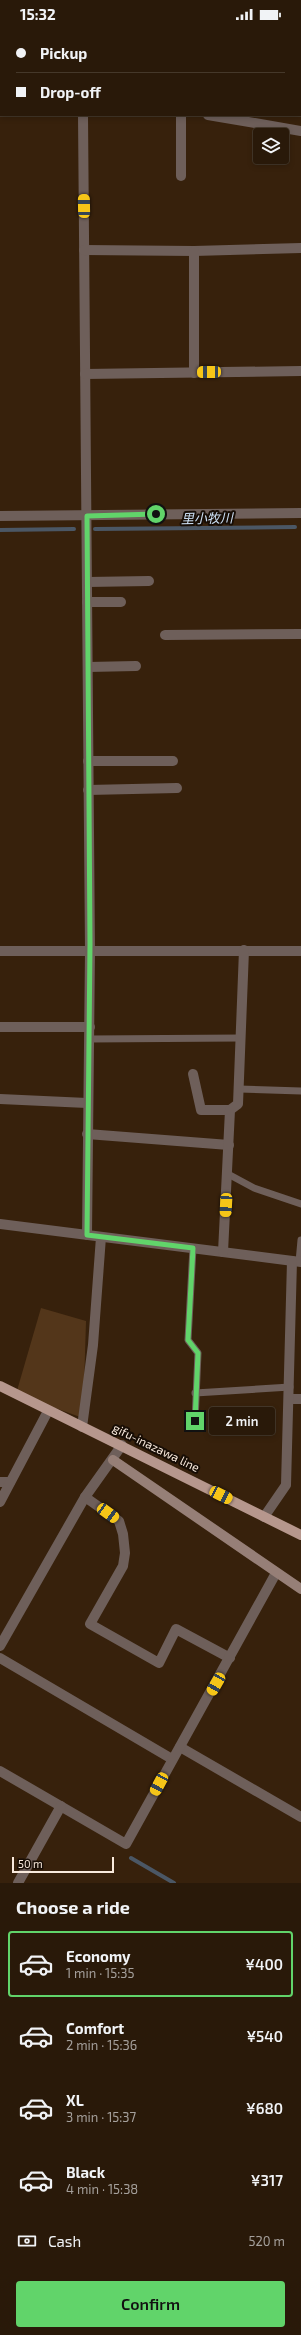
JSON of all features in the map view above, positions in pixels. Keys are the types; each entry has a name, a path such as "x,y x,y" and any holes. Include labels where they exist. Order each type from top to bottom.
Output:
{"main road":[{"name":"gifu-inazawa line","path":"0,1386 48,1411 122,1445 301,1535"},
{"path":"113,1460 301,1589"}],"street":[{"path":"83,116 90,951 90,1027 87,1103 87,1235"},
{"path":"181,116 181,176"},
{"path":"214,116 301,131"},
{"path":"84,250 194,251 301,248"},
{"path":"194,251 194,373"},
{"path":"85,374 301,371"},
{"path":"0,516 301,513"},
{"path":"88,582 149,580"},
{"path":"88,602 121,602"},
{"path":"165,635 301,634"},
{"path":"88,667 136,666"},
{"path":"88,761 173,761"},
{"path":"88,790 177,788"},
{"path":"193,1074 200,1110 230,1110 238,1104 244,950"},
{"path":"0,951 301,950"},
{"path":"0,1028 90,1027"},
{"path":"0,1099 87,1103"},
{"path":"223,1252 230,1110"},
{"path":"87,1134 229,1145"},
{"path":"0,1224 297,1262 286,1485 264,1517"},
{"path":"82,1427 93,1345 101,1237"},
{"path":"289,1400 301,1399"},
{"path":"0,1502 5,1482 48,1411"},
{"path":"0,1646 85,1497 113,1460 122,1445"},
{"path":"85,1497 118,1522 123,1534 125,1553 123,1566 90,1624 159,1663 176,1629 230,1658"},
{"path":"0,1771 126,1844 276,1573"},
{"path":"0,1658 172,1760"},
{"path":"180,1747 301,1817"},
{"path":"18,1883 61,1806"}],"lane":[{"path":"89,1039 241,1038"},
{"path":"239,1089 301,1091"},
{"path":"228,1174 254,1188 301,1204"},
{"path":"297,1262 301,1240"},
{"path":"193,1248 188,1340 198,1353 195,1393 195,1421"},
{"path":"195,1393 290,1387"}],"building":[{"path":"41,1308 86,1321 83,1418 16,1394"}],"waterway":[{"name":"里小牧川","path":"95,529 295,527"},
{"name":"里小牧川","path":"0,530 74,529"},
{"path":"131,1858 174,1883"}],"route":[{"path":"156,514 87,516 90,944 90,1027 87,1103 87,1235 193,1248 188,1340 198,1353 194,1403 195,1421"}]}
